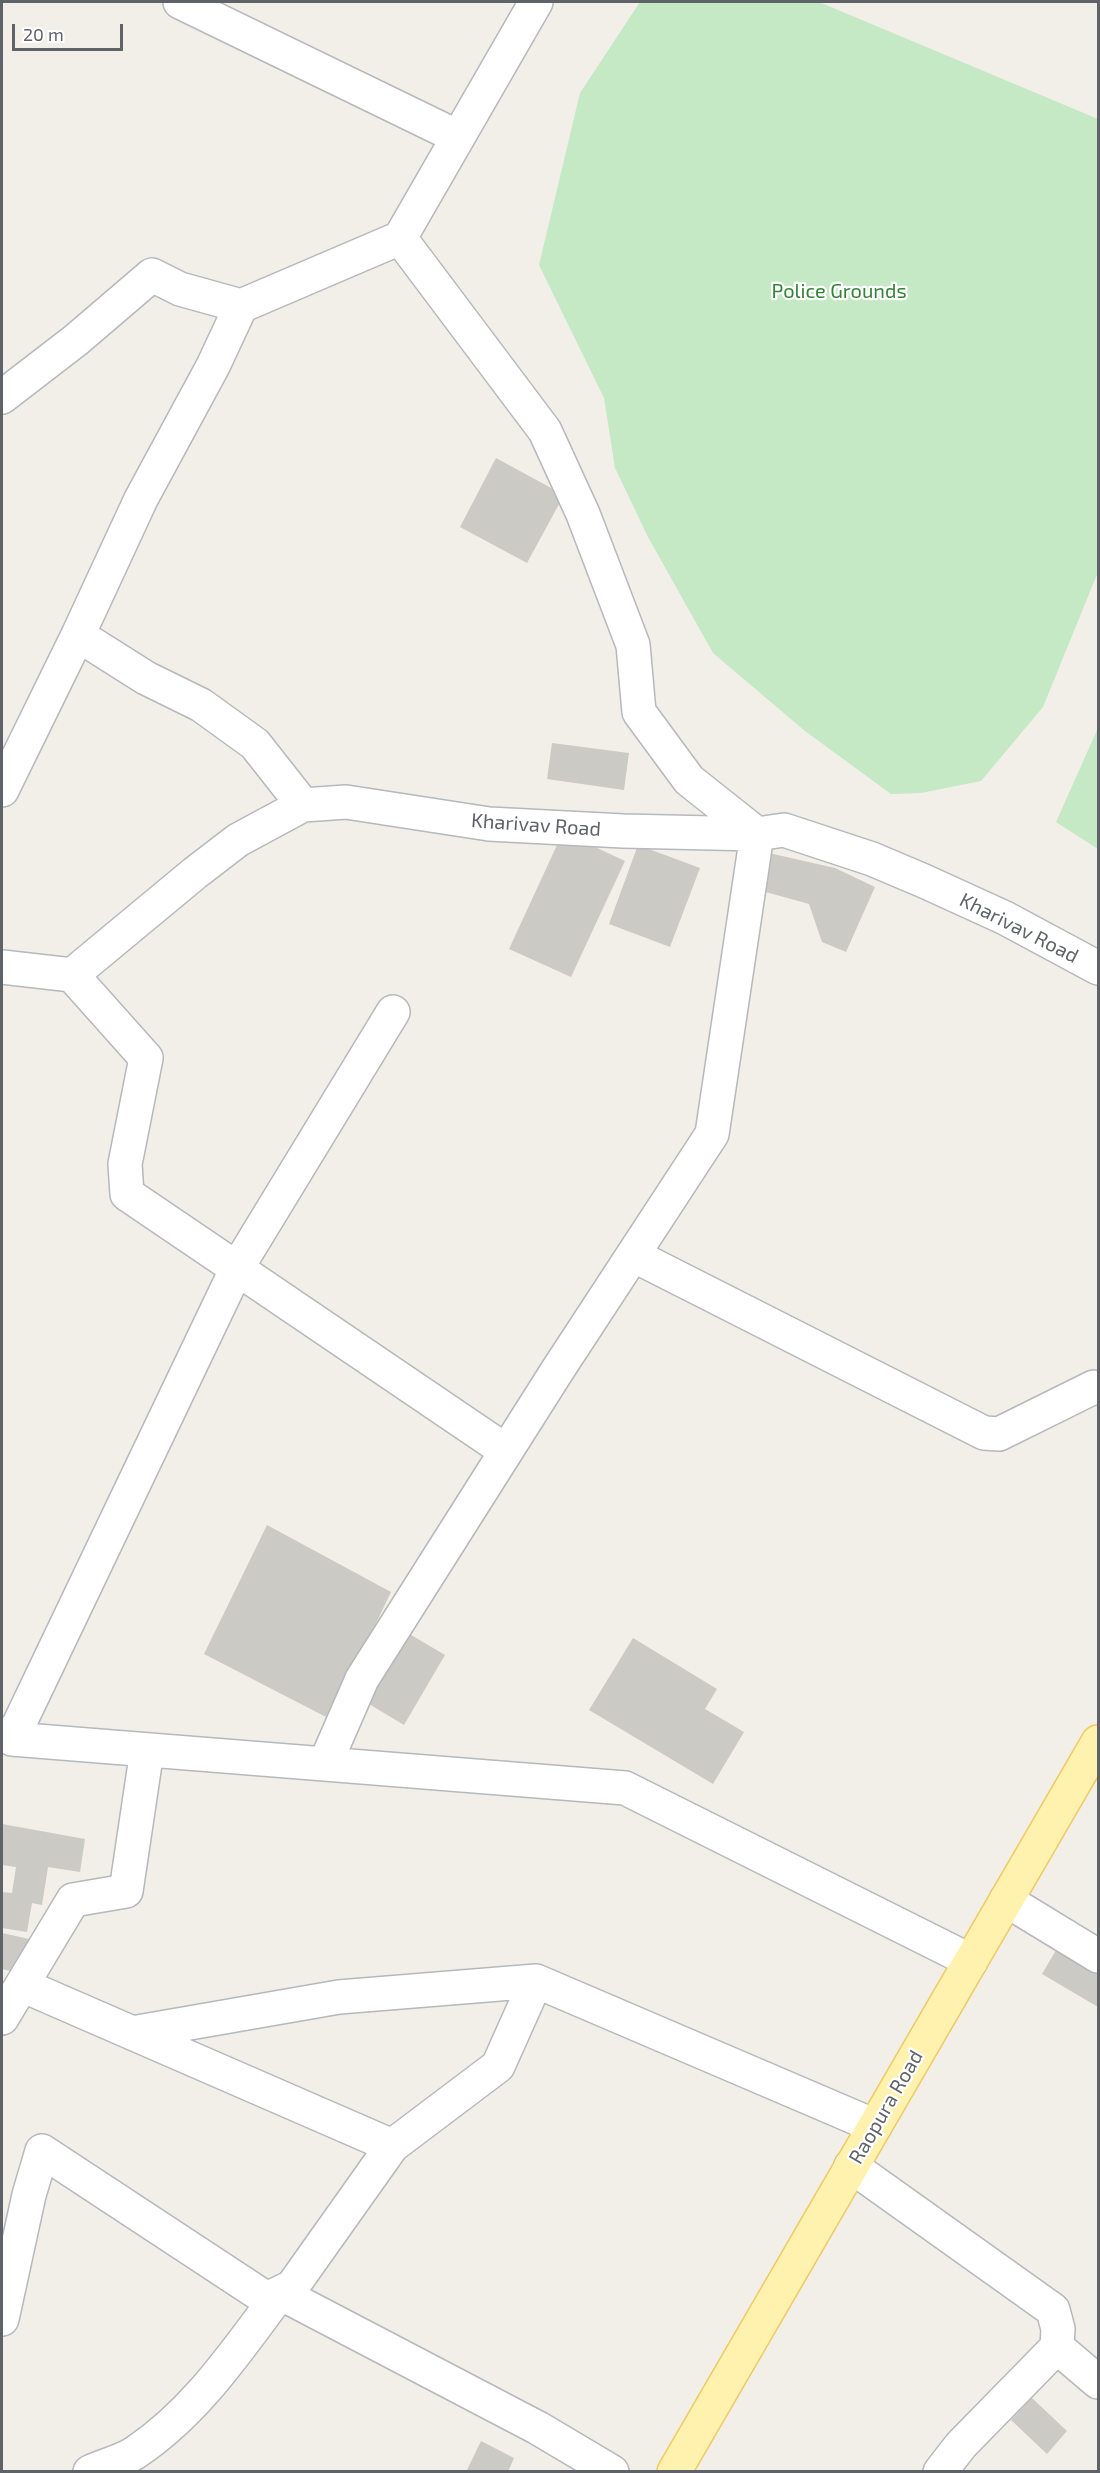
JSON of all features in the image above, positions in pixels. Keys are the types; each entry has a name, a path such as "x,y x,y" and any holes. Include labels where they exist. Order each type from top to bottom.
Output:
{"main road":[{"name":"Raopura Road","path":"674,2472 1098,1742"}],"street":[{"path":"180,2 232,13 458,137"},
{"path":"2,397 76,340 152,275 180,289 241,306 400,238 536,2"},
{"path":"326,1764 362,1679 506,1451 712,1134 757,834 689,780 639,712 633,645 583,514 545,431 400,238"},
{"path":"2,790 141,500 213,366 241,306"},
{"path":"78,634 146,678 201,705 255,744 303,805"},
{"name":"Kharivav Road","path":"72,975 238,840 303,805 346,802 489,824 623,831 757,834 784,830 872,860 1005,918 1098,968"},
{"path":"2,967 72,975 146,1058 125,1164 127,1194 506,1451"},
{"path":"393,1012 237,1268 7,1736 147,1750 625,1788 971,1961"},
{"path":"633,1255 984,1433 999,1434 1006,1431 1097,1384"},
{"path":"2,2018 73,1900 126,1891 147,1750"},
{"path":"1006,1900 1098,1956"},
{"path":"132,2033 339,1997 536,1981 875,2126"},
{"path":"2,2319 29,2195 42,2151 267,2299 292,2287 393,2146 498,2066 536,1981"},
{"path":"22,1985 393,2146"},
{"path":"851,2166 1053,2310 1058,2330 1057,2347 961,2445 940,2472"},
{"path":"90,2472 134,2453 177,2420 214,2381 280,2293"},
{"path":"280,2293 538,2427 612,2472"},
{"path":"1057,2347 1098,2382"}],"green space":[{"name":"Police Grounds","path":"640,2 819,2 1098,119 1098,572 1043,707 981,781 921,793 891,794 805,731 713,653 648,537 615,468 604,398 539,265 580,93"},
{"path":"1098,728 1098,849 1056,822"}],"building":[{"path":"496,458 564,495 527,563 460,527"},
{"path":"552,743 629,753 624,790 547,779"},
{"path":"563,832 625,861 571,977 509,949"},
{"path":"638,845 700,868 670,947 609,924"},
{"path":"769,853 835,868 875,887 846,952 822,942 809,904 762,891"},
{"path":"267,1525 391,1592 330,1719 204,1654"},
{"path":"406,1632 445,1655 404,1725 364,1701"},
{"path":"633,1638 717,1689 705,1709 744,1732 713,1784 589,1710"},
{"path":"2,1824 85,1839 80,1872 48,1867 42,1905 32,1903 27,1932 2,1928 2,1892 12,1893 16,1867 2,1865"},
{"path":"2,1933 34,1940 18,1973 2,1969"},
{"path":"1062,1940 1098,1962 1098,2007 1042,1974"},
{"path":"1032,2398 1067,2431 1047,2454 1011,2420"},
{"path":"481,2441 514,2458 508,2472 466,2472"}]}
